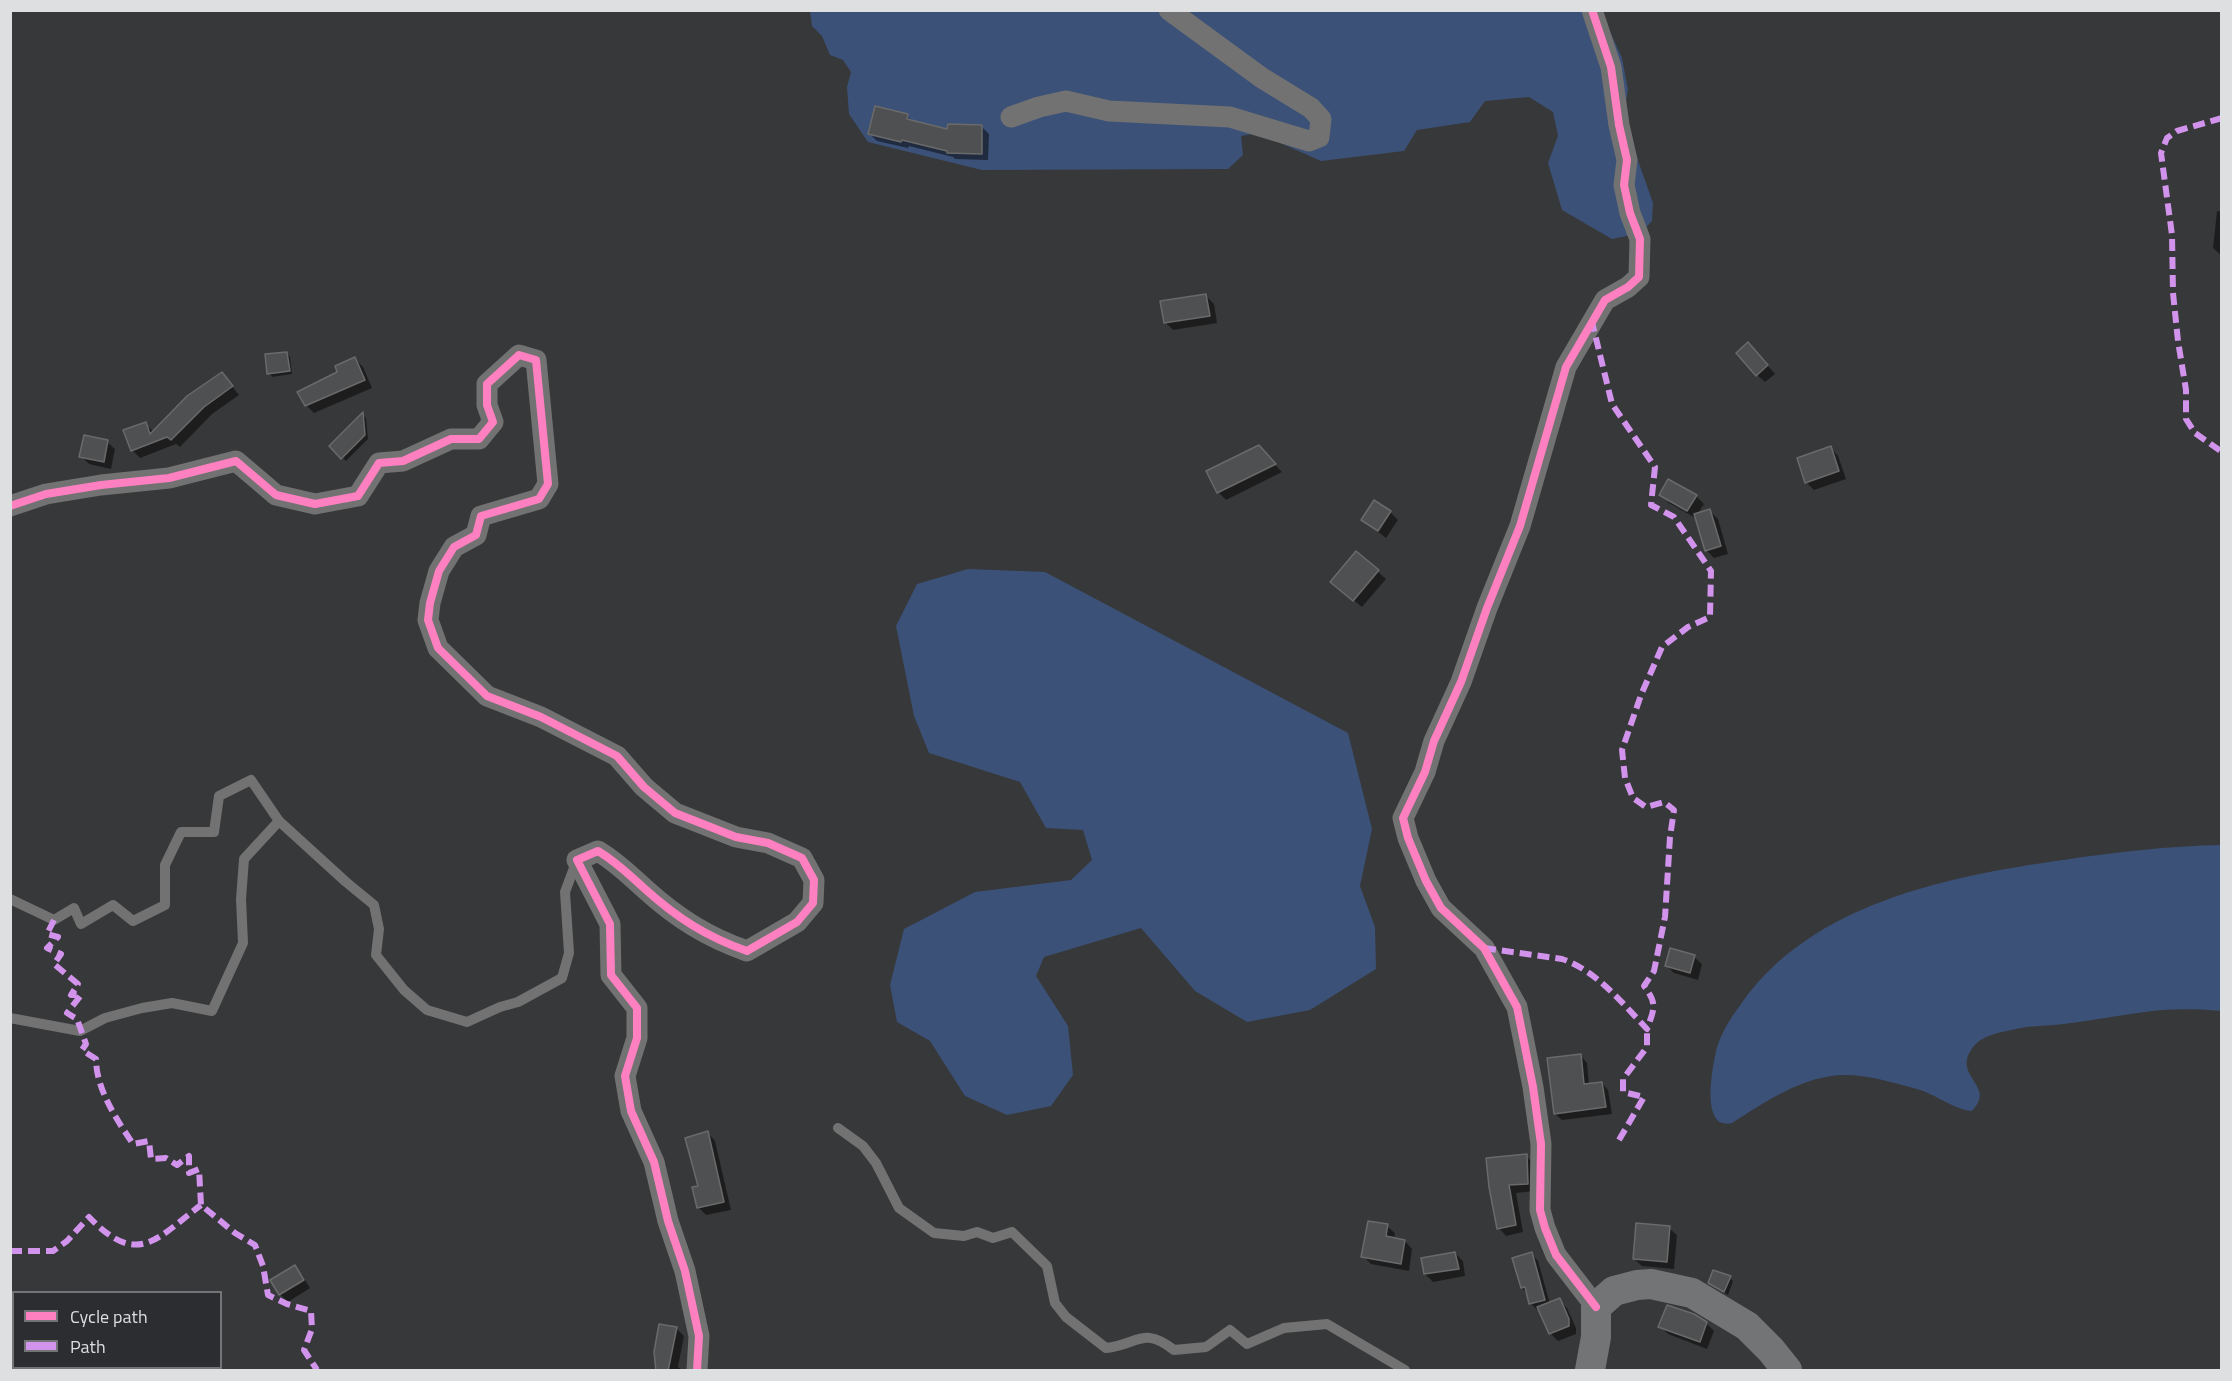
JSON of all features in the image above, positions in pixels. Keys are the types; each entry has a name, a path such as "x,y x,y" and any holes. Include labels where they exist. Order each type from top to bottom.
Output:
{"main road":[{"path":"1590,1371 1596,1337 1596,1307 1614,1291 1651,1284 1692,1293 1747,1326 1787,1371"}],"street":[{"path":"1011,117 1066,101 1108,111 1230,117 1309,141 1318,136 1321,119 1311,108 1262,78 1169,10"},
{"path":"1592,10 1611,67 1619,125 1627,160 1624,185 1630,213 1640,240 1639,277 1628,287 1605,300 1566,367 1520,526 1486,608 1461,682 1434,741 1425,772 1403,818 1407,838 1441,908 1484,948 1517,1007 1533,1087 1541,1144 1540,1210 1556,1255 1596,1307"},
{"path":"10,506 46,494 101,485 169,478 236,461 276,495 315,504 358,496 380,463 403,461 451,439 479,439 493,422 487,405 487,384 519,355 536,360 548,484 539,499 481,516 476,535 454,547 439,571 430,603 428,620 438,648 487,696 541,717 617,756 644,786 675,813 736,837 768,843 802,858 814,880 813,903 796,922 747,951 715,940 685,921 645,890 621,865 598,851 577,860 610,924 611,975 637,1008 638,1038 625,1076 632,1111 654,1162 668,1221 686,1271 699,1336 697,1371"}],"lane":[{"path":"10,899 54,920 74,908 81,924 113,905 133,921 165,905 165,866 181,832 214,832 219,796 251,780 279,821 374,905 379,929 376,955 404,990 427,1010 466,1022 518,1002 562,978 569,953 565,892 577,860"},
{"path":"10,1018 80,1030 105,1018 172,1003 212,1011 243,943 241,899 244,859 279,821"},
{"path":"838,1128 862,1146 876,1163 900,1208 934,1233 963,1236 977,1232 993,1238 1012,1232 1047,1266 1054,1303 1066,1317 1106,1348 1124,1346 1139,1337 1160,1339 1174,1350 1206,1347 1230,1330 1247,1344 1284,1328 1327,1324 1405,1371"}],"shaded area":[{"path":"810,11 1603,11 1604,19 1622,58 1628,90 1623,118 1653,203 1652,221 1641,233 1612,239 1562,210 1548,163 1558,136 1553,112 1529,97 1485,101 1470,122 1417,130 1404,151 1321,161 1258,133 1241,136 1243,155 1228,169 982,170 868,142 849,114 847,87 851,72 843,60 830,55 822,36 812,26"},
{"path":"968,569 1045,572 1348,733 1372,829 1360,886 1375,927 1376,969 1310,1010 1247,1022 1195,991 1141,928 1044,957 1036,976 1068,1026 1073,1075 1051,1106 1007,1115 965,1096 930,1041 897,1022 890,985 904,929 975,892 1071,880 1092,860 1083,830 1046,828 1020,782 929,753 914,716 896,626 917,584"},
{"path":"2221,845 2221,1011 2184,1009 2150,1011 2022,1028 1988,1037 1978,1042 1968,1056 1969,1073 1980,1094 1979,1102 1972,1111 1959,1108 1917,1089 1872,1078 1845,1075 1830,1076 1800,1085 1771,1099 1732,1123 1722,1123 1716,1118 1712,1109 1711,1086 1717,1049 1725,1028 1741,1004 1770,969 1805,941 1844,918 1886,900 1974,875 2122,852"}],"building":[{"path":"875,106 908,114 907,119 947,129 948,124 982,125 982,154 947,153 947,151 902,140 901,142 868,134"},
{"path":"1206,294 1210,316 1164,323 1160,301"},
{"path":"1748,342 1768,365 1756,376 1736,353"},
{"path":"287,352 290,371 267,374 265,354"},
{"path":"355,357 365,380 305,406 297,392 337,372 335,366"},
{"path":"222,372 233,386 204,407 171,440 167,437 131,451 123,430 146,422 150,434 187,396"},
{"path":"363,412 365,435 341,459 329,446"},
{"path":"84,435 108,440 104,462 79,457"},
{"path":"1259,445 1276,464 1217,493 1206,471"},
{"path":"1831,446 1839,471 1805,483 1797,458"},
{"path":"1668,479 1697,495 1687,511 1659,495"},
{"path":"1374,500 1391,511 1378,531 1361,520"},
{"path":"1710,509 1721,546 1705,551 1694,514"},
{"path":"1356,551 1379,570 1353,601 1330,582"},
{"path":"1670,948 1695,955 1690,973 1665,966"},
{"path":"1581,1054 1584,1084 1602,1082 1606,1107 1554,1114 1547,1058"},
{"path":"708,1131 724,1202 697,1208 692,1187 698,1186 685,1138"},
{"path":"1527,1154 1528,1184 1509,1185 1516,1225 1497,1229 1486,1158"},
{"path":"1368,1221 1388,1224 1386,1236 1405,1240 1401,1264 1361,1257"},
{"path":"1636,1223 1670,1226 1667,1262 1633,1259"},
{"path":"1455,1252 1459,1269 1424,1274 1421,1258"},
{"path":"1532,1252 1545,1300 1529,1304 1525,1287 1521,1288 1512,1258"},
{"path":"295,1265 304,1280 279,1295 270,1280"},
{"path":"1713,1270 1731,1276 1724,1292 1708,1283"},
{"path":"1560,1298 1569,1319 1569,1326 1549,1334 1537,1307"},
{"path":"1667,1305 1694,1314 1707,1322 1700,1342 1658,1327"},
{"path":"659,1324 677,1327 668,1371 656,1371 654,1352"}],"marked path":[{"path":"2222,118 2177,131 2167,138 2161,153 2172,235 2173,293 2186,390 2186,419 2195,433 2222,452"},
{"path":"1484,948 1562,959 1575,964 1608,989 1647,1029 1653,1002 1644,986 1654,971 1665,917 1674,810 1664,802 1646,807 1633,798 1625,778 1622,750 1641,695 1662,647 1688,627 1710,617 1711,571 1674,517 1651,505 1655,467 1612,404 1592,322"},
{"path":"54,920 47,934 58,937 47,948 61,954 54,964 78,984 71,995 81,995 67,1013 77,1019 86,1044 82,1050 96,1059 103,1093 114,1114 133,1144 149,1141 151,1159 166,1158 177,1165 189,1156 189,1173 199,1169 201,1205 235,1233 255,1245 263,1266 268,1295 287,1304 311,1311 312,1329 304,1350 317,1370"},
{"path":"1619,1140 1644,1097 1623,1092 1623,1079 1647,1047 1647,1029"},
{"path":"10,1251 53,1251 67,1241 89,1217 106,1233 121,1241 134,1245 146,1243 159,1237 201,1205"}],"cycle path":[{"path":"1592,10 1611,67 1619,125 1627,160 1624,185 1630,213 1640,239 1639,277 1628,287 1605,300 1566,367 1520,526 1487,608 1461,682 1434,741 1425,772 1403,818 1408,838 1426,881 1441,908 1484,948 1517,1007 1533,1087 1541,1144 1540,1210 1556,1255 1596,1307"},
{"path":"10,506 46,494 101,485 169,478 236,461 276,495 315,504 358,496 379,463 403,461 451,439 479,439 493,422 487,405 487,384 519,355 536,360 548,484 539,499 481,516 476,535 454,547 439,571 430,603 428,620 438,648 487,696 541,717 617,756 644,787 675,813 736,837 768,843 802,858 814,880 813,903 797,922 747,951 706,933 681,918 617,864 598,851 577,860 610,924 611,975 637,1008 637,1038 625,1076 631,1111 654,1162 668,1221 685,1271 699,1336 697,1370"}]}
